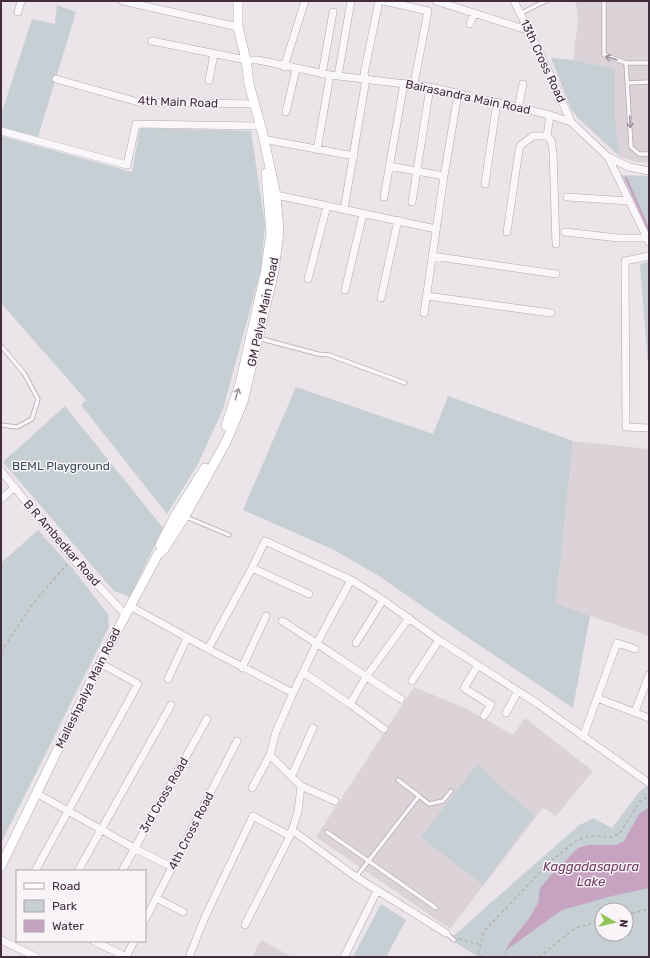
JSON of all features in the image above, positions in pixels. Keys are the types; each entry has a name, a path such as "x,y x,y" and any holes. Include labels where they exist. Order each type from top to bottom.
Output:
{"main road":[{"name":"GM Palya Main Road","path":"185,516 226,442 243,402 255,337 274,271 279,232 276,195 262,132 249,84 246,60 238,26 238,1"},
{"path":"158,554 159,547 202,472 229,420 255,337 272,233 260,137 262,132"},
{"name":"Malleshpalya Main Road","path":"1,866 127,610 158,554 164,549 185,516"}],"street":[{"path":"18,12 21,1"},
{"path":"123,1 150,3 238,26"},
{"path":"284,67 305,1"},
{"path":"317,150 330,75 351,1"},
{"path":"344,210 366,79 364,74 379,1"},
{"path":"384,1 402,3 428,11"},
{"path":"414,84 428,11 432,1"},
{"path":"436,1 530,31"},
{"name":"13th Cross Road","path":"514,1 530,31 571,122"},
{"path":"330,75 333,12"},
{"path":"470,24 474,13"},
{"name":"Bairasandra Main Road","path":"152,41 246,60 258,60 284,67 330,75 414,84 550,115 571,122 608,157 629,167 649,171"},
{"path":"209,80 214,54"},
{"path":"286,112 296,69"},
{"name":"4th Main Road","path":"56,79 138,102 255,104"},
{"path":"384,197 404,83"},
{"path":"518,108 523,84"},
{"path":"412,202 430,87"},
{"path":"424,313 444,176 458,94"},
{"path":"485,184 497,102"},
{"path":"550,115 548,136 551,140 553,152 556,244"},
{"path":"1,131 127,165 136,124 262,132 317,150 354,156"},
{"path":"507,232 521,145 534,136 548,136"},
{"path":"565,232 648,240 608,157"},
{"path":"389,166 444,176"},
{"path":"276,195 436,229"},
{"path":"568,197 629,201"},
{"path":"308,279 327,206"},
{"path":"345,290 363,214"},
{"path":"381,298 398,220"},
{"path":"432,256 556,274"},
{"path":"649,256 625,261 626,427 649,428"},
{"path":"427,296 551,312"},
{"name":"B R Ambedkar Road","path":"1,471 72,558 127,610 187,638 242,668 294,693"},
{"path":"1,499 15,487"},
{"path":"208,649 265,541 350,580 382,600 439,640 518,691 649,783"},
{"path":"252,568 308,594"},
{"path":"252,788 270,755 276,732 317,643 350,580"},
{"path":"356,642 382,600"},
{"path":"242,668 266,616"},
{"path":"350,704 366,678 409,618"},
{"path":"282,621 317,643 366,678 401,699"},
{"path":"168,679 187,638"},
{"path":"412,681 439,640"},
{"path":"583,737 617,643 635,649"},
{"path":"36,870 138,684 100,663"},
{"path":"478,665 464,688 491,705 484,716"},
{"path":"304,673 384,729"},
{"path":"635,712 647,684 649,675"},
{"path":"506,713 518,691"},
{"path":"597,698 649,718"},
{"path":"79,870 171,705"},
{"name":"3rd Cross Road","path":"123,870 207,719"},
{"path":"292,775 313,728"},
{"name":"4th Cross Road","path":"146,918 237,741"},
{"path":"270,755 292,775 301,786 335,801"},
{"path":"245,924 291,833 298,812 301,786"},
{"path":"36,793 134,848 172,867"},
{"path":"189,957 205,918 253,816 291,833 377,891 446,933"},
{"path":"344,957 377,891"},
{"path":"156,898 183,912"},
{"path":"1,940 36,957"},
{"path":"96,942 126,957 134,942"}],"lane":[{"path":"521,13 546,1"},
{"path":"604,1 604,56 626,63 649,63"},
{"path":"626,63 631,147 639,154 649,154"},
{"path":"628,83 649,82"},
{"path":"255,337 318,354 329,355 405,384"},
{"path":"1,346 24,373 38,399 32,419 17,427 1,425"},
{"path":"185,516 229,535"},
{"path":"398,780 429,804 443,801 451,791"},
{"path":"356,877 419,796"},
{"path":"327,832 436,908"},
{"path":"446,933 454,940"}],"path":[{"path":"1,652 31,606 72,558"},
{"path":"482,957 478,954 484,931 551,861 576,841 588,836 612,837 620,833 640,801 645,798 649,799"},
{"path":"634,913 649,909"},
{"path":"539,957 575,928 594,923"},
{"path":"460,939 481,945"}],"shaded area":[{"path":"574,1 649,1 649,162 637,162 620,157 615,118 615,69 573,60 578,21 576,4"},
{"path":"573,441 649,449 649,636 556,603"},
{"path":"414,687 465,708 513,735 525,718 593,771 556,816 543,808 450,929 316,837"},
{"path":"261,940 292,957 252,957"}],"green space":[{"path":"57,5 76,12 38,137 1,127 1,115 32,19 55,24"},
{"path":"551,58 573,60 615,69 615,118 620,157 578,118 571,109"},
{"path":"140,128 251,131 265,225 261,269 223,409 198,464 167,514 81,405 86,400 1,303 1,136 132,172"},
{"path":"620,175 649,176 649,231 646,222"},
{"path":"649,262 649,378 640,264"},
{"path":"296,387 433,434 448,396 573,441 556,603 590,616 573,708 379,576 334,550 243,510"},
{"name":"BEML Playground","path":"65,406 163,528 130,597 114,591 3,462"},
{"path":"38,530 73,569 108,614 109,627 1,843 1,563"},
{"path":"477,764 535,816 483,885 421,837"},
{"path":"647,786 649,788 649,957 478,957 450,939 578,826 593,818 612,828 640,791"},
{"path":"381,904 406,920 386,957 353,957"}],"water":[{"name":"Kaggadasapura Lake","path":"648,808 649,888 612,896 562,910 509,948 503,956 510,942 528,920 538,903 540,888 550,876 578,848 588,845 616,845 624,841 639,814"}],"waterway":[{"path":"626,178 649,231"}]}
